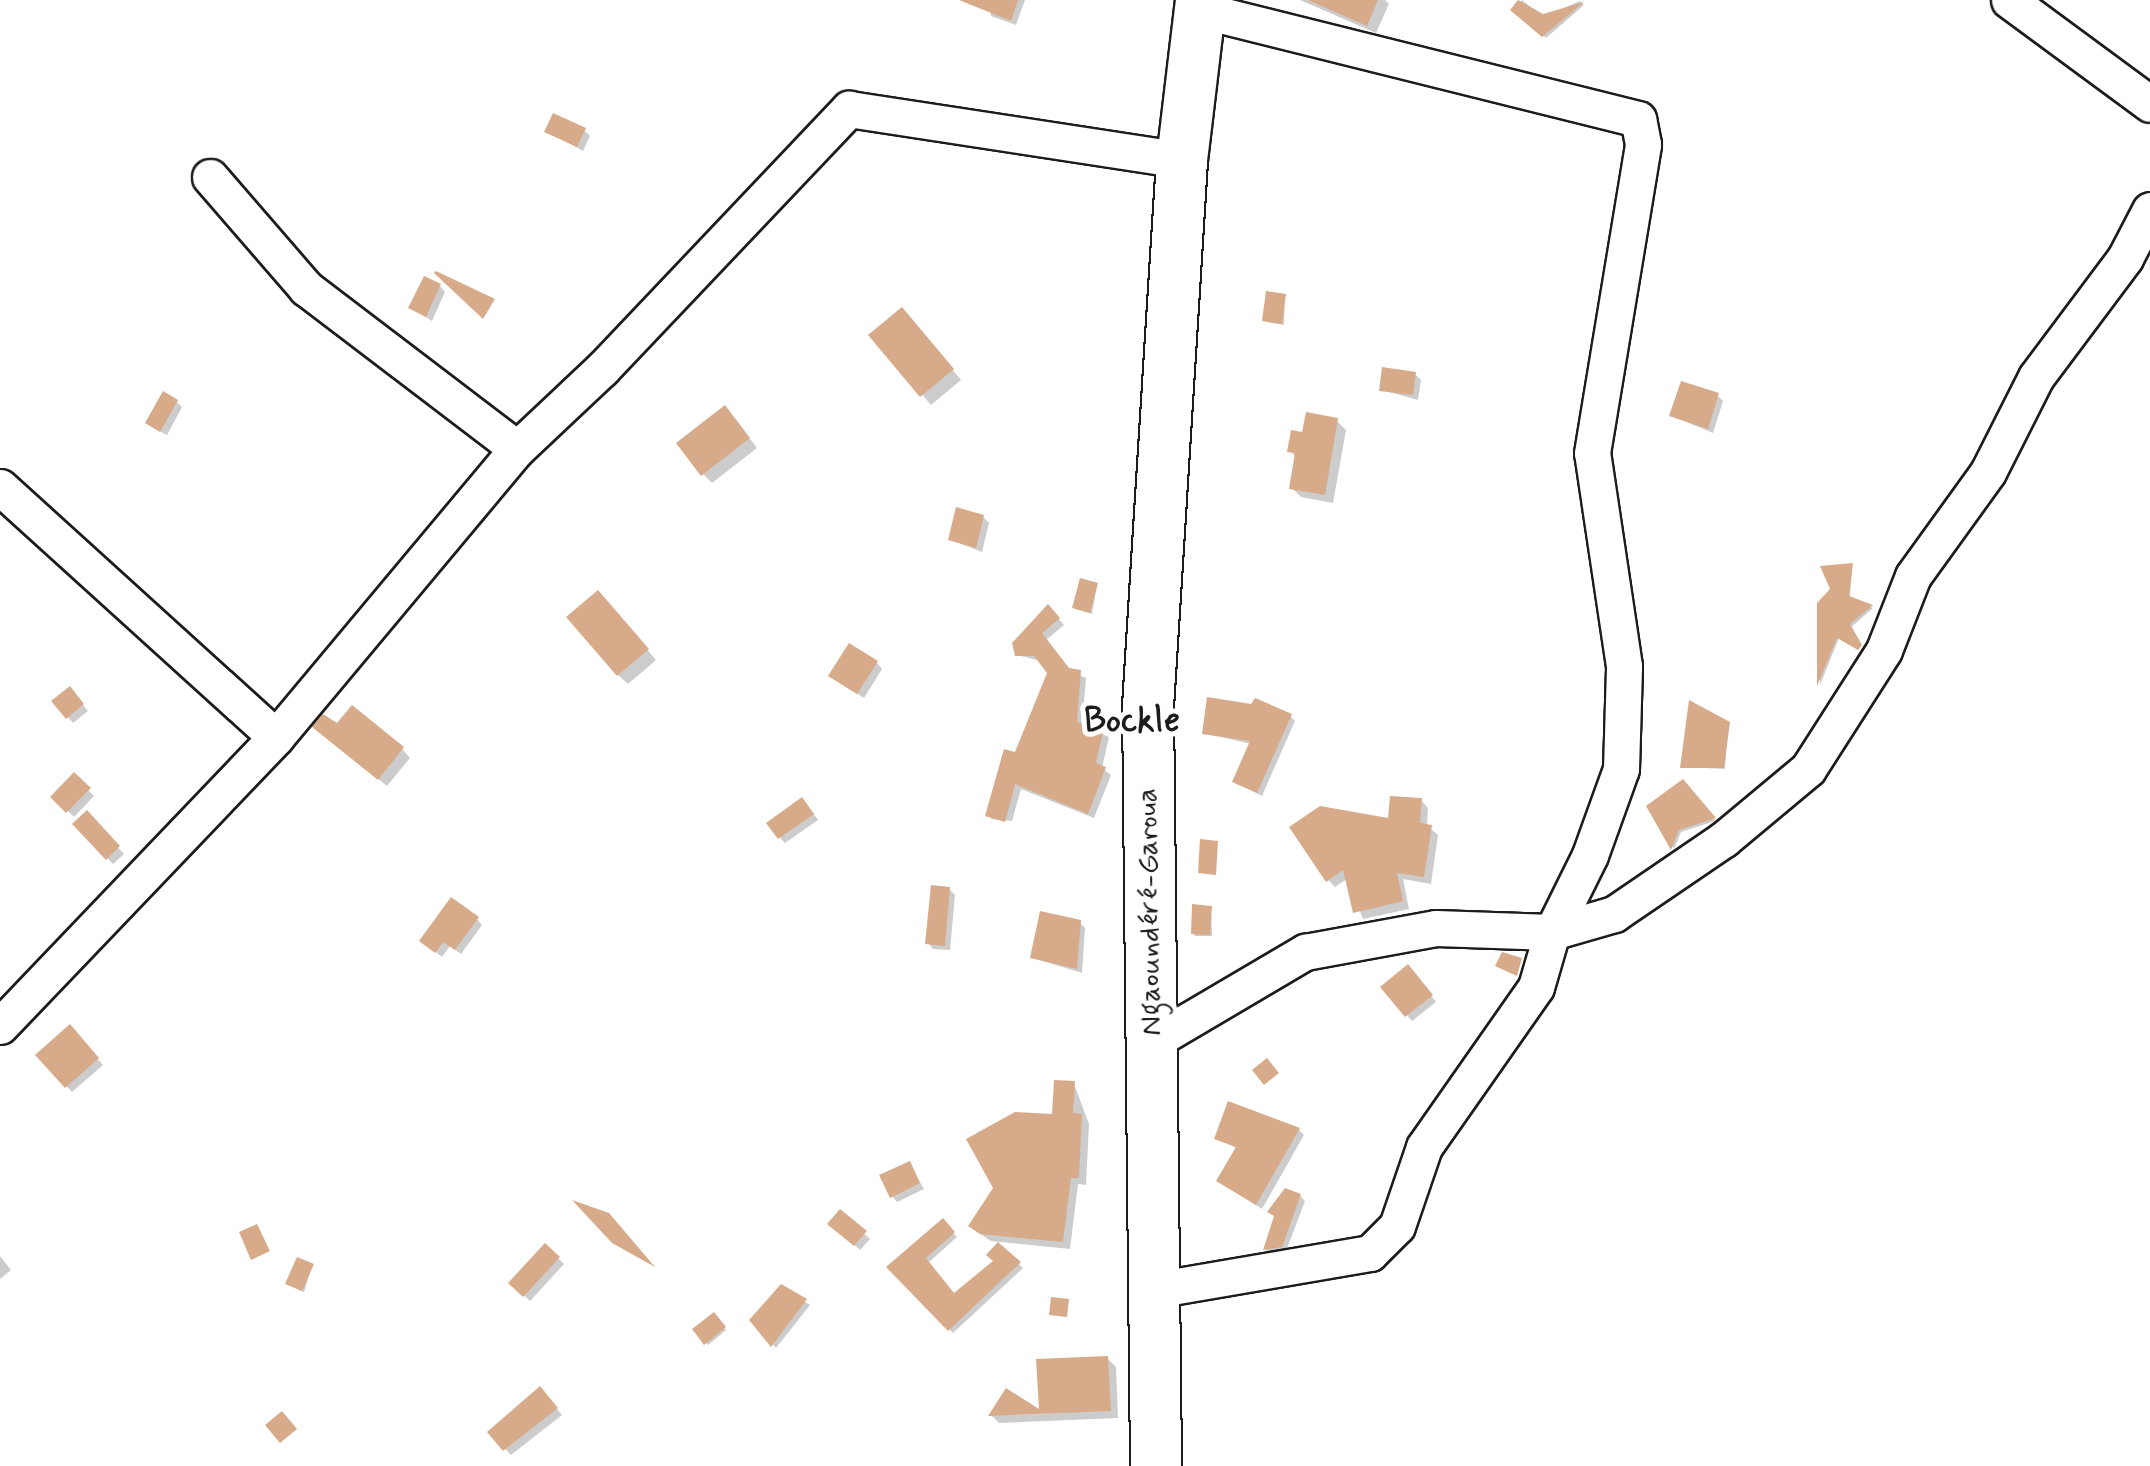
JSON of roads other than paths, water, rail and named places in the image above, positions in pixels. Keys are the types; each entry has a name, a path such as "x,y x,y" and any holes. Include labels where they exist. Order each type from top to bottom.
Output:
{"highway":[{"name":"Ngaoundéré-Garoua","path":"1156,1466 1148,707 1182,160 1201,5"}],"street":[{"path":"2008,0 2150,104"},
{"path":"1154,1290 1370,1253 1397,1226 1424,1147 1536,988 1552,932 1590,855 1621,769 1624,666 1592,454 1643,144 1638,119 1201,5"},
{"path":"2,1019 276,736 517,448 850,110 1182,160"},
{"path":"210,177 306,288 517,448"},
{"path":"1152,1042 1304,952 1436,928 1552,932 1614,914 1724,839 1808,769 1884,650 1913,576 1988,472 2036,378 2125,258 2150,210"},
{"path":"0,487 276,736"}],"district":[{"name":"Bockle","path":"1132,721"}]}
